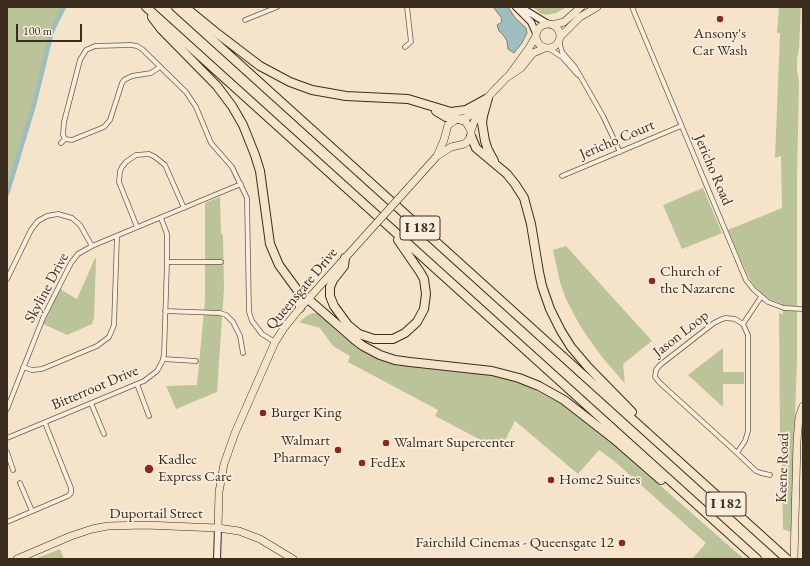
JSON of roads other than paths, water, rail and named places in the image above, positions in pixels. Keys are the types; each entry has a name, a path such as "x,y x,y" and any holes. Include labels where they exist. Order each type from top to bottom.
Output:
{"highway":[{"name":"I 182","path":"145,7 757,559"},
{"path":"145,7 161,29 217,86 232,106 243,125 260,170 270,244 279,265 298,291 300,308"},
{"name":"I 182","path":"176,7 787,559"},
{"path":"185,7 260,66 290,82 312,90 338,96 401,98 422,102 446,111 458,112 470,108 488,98"},
{"path":"488,98 483,116 483,132 488,150 497,165"},
{"path":"422,102 442,116 458,119"},
{"path":"471,133 476,148 497,165 515,184 527,207 542,286 550,309 561,331 571,347 588,367 644,425 664,449"},
{"path":"345,258 344,266 331,284 329,292 334,306 348,325 363,336 381,340 393,339 412,328 424,309 426,294 424,279 416,264 399,242 362,202"},
{"path":"308,299 362,346 395,360 492,371 519,378 552,393 564,400 614,439 676,493 696,504"}],"main road":[{"path":"516,7 532,22 538,43 546,48"},
{"path":"521,7 557,28 559,39"},
{"path":"437,156 444,140 448,125 458,119 471,115 488,98 509,75 530,46 539,28 550,24 564,22 581,7"},
{"path":"509,75 522,68 533,53 555,46 559,39 580,17 597,7"},
{"path":"437,156 451,148 467,142 474,122 488,98"},
{"path":"458,119 466,122 471,133"},
{"name":"Queensgate Drive","path":"217,559 219,492 224,464 237,428 275,342 300,308 437,156"},
{"name":"Keene Road","path":"794,559 795,480 798,423 803,406"},
{"name":"Duportail Street","path":"17,559 71,536 92,529 108,526 144,525 218,528 239,531 256,536 293,559"}],"street":[{"path":"245,20 277,7"},
{"path":"405,47 411,42 407,7"},
{"name":"Jericho Road","path":"632,7 743,274 750,286 761,297 781,307 789,309 803,309"},
{"path":"559,39 562,52 575,67 603,116 620,152"},
{"path":"65,139 63,132 64,122 80,60 86,50 95,46 131,45 142,49 186,92 193,101 211,143 232,167 241,184 247,202 249,312 252,321 260,332 265,337 275,342"},
{"path":"546,48 562,57 581,78"},
{"path":"65,139 75,140 104,127 110,120 124,80 132,76 150,73 160,67"},
{"name":"Jericho Court","path":"562,176 681,126"},
{"path":"61,143 65,139"},
{"path":"137,228 119,182 122,167 136,155 149,154 165,165 184,208"},
{"name":"Skyline Drive","path":"7,409 43,318 71,263 78,254 92,246 241,184"},
{"path":"7,278 31,230 38,221 47,216 58,214 72,218 80,225 92,246"},
{"path":"161,218 167,234 163,359 196,361"},
{"path":"23,367 32,370 42,369 97,346 109,337 114,325 117,236"},
{"path":"167,262 221,262"},
{"path":"737,453 745,441 748,431 748,335 743,324 761,297"},
{"path":"165,311 220,313 226,315 233,322 240,336 243,353"},
{"name":"Jason Loop","path":"743,324 735,319 726,318 718,320 660,366 656,370 655,377 756,471 770,475"},
{"name":"Bitterroot Drive","path":"7,437 91,403 152,376 160,366 163,359"},
{"path":"136,384 149,416"},
{"path":"91,403 104,434"},
{"path":"7,522 68,496 71,493 71,488 45,422"},
{"path":"7,452 13,470"},
{"path":"20,482 32,511"}],"water":[{"path":"493,7 508,7 515,18 526,28 527,33 522,43 514,53 508,49 507,41 499,31 497,25 502,22 501,17"}],"waterway":[{"path":"7,194 34,105 52,31 64,7"}],"place":[{"name":"Ansony's Car Wash","path":"720,19"},
{"name":"Church of the Nazarene","path":"652,281"},
{"name":"Burger King","path":"263,413"},
{"name":"Walmart Supercenter","path":"386,443"},
{"name":"Walmart Pharmacy","path":"338,450"},
{"name":"FedEx","path":"362,463"},
{"name":"Kadlec Express Care","path":"149,469"},
{"name":"Home2 Suites","path":"551,480"},
{"name":"Fairchild Cinemas - Queensgate 12","path":"622,543"}]}
